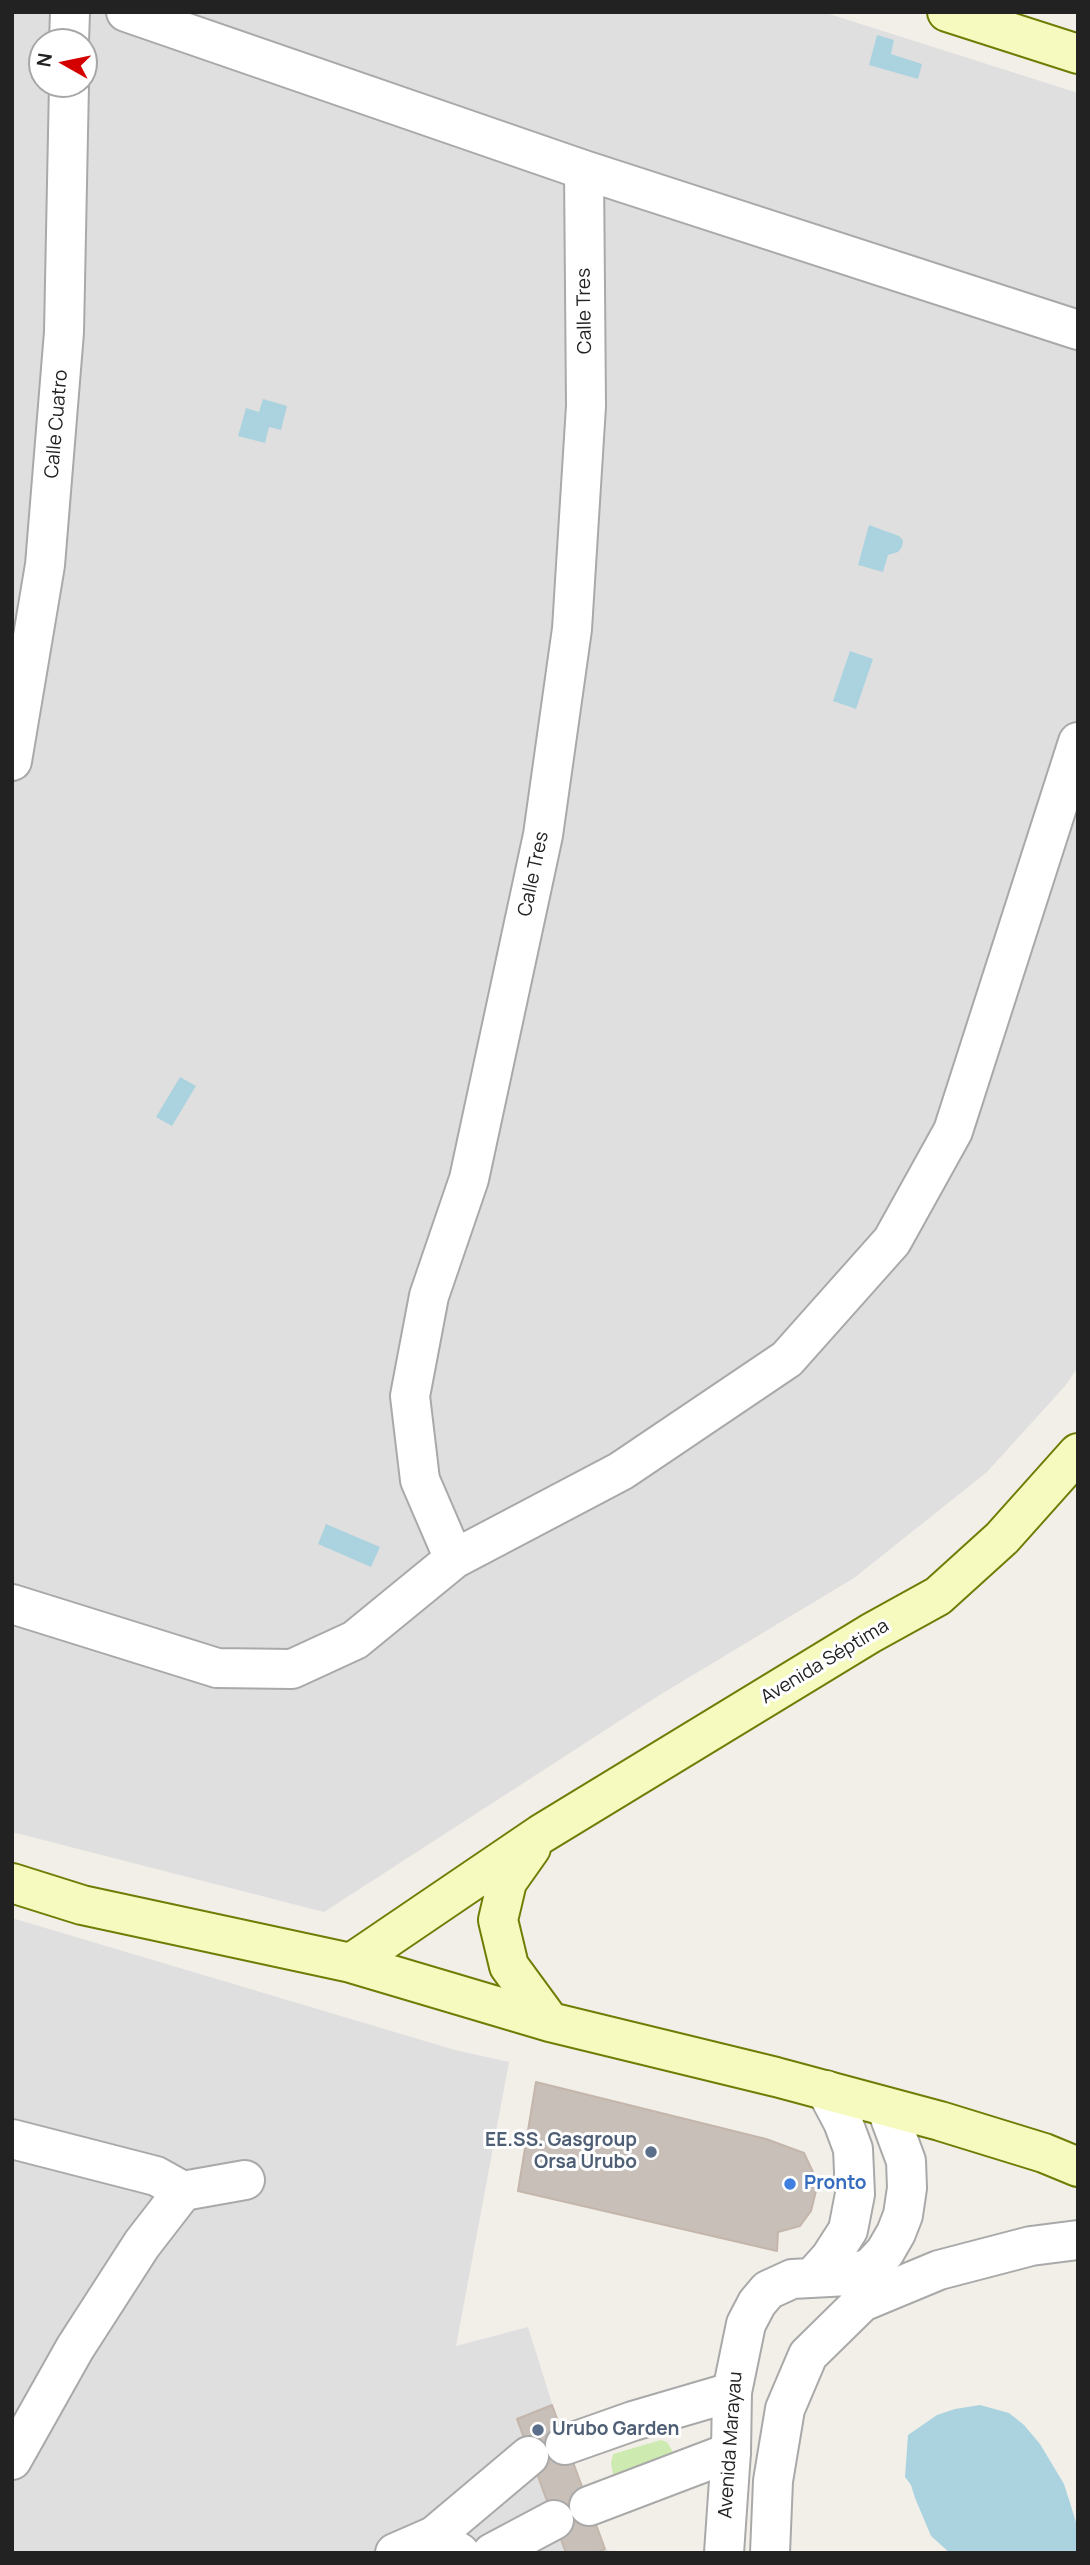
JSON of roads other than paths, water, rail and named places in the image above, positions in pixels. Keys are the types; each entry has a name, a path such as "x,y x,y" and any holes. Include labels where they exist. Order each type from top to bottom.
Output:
{"main road":[{"path":"947,12 1078,54"},
{"name":"Avenida Séptima","path":"351,1963 541,1834 871,1633 938,1596 1002,1538 1078,1453"},
{"name":"Avenida Séptima","path":"541,1834 507,1882 498,1920 509,1966 550,2022"},
{"path":"12,1882 82,1905 351,1963 550,2022 826,2090 1044,2153 1078,2166"}],"street":[{"path":"126,12 584,170 1078,330"},
{"name":"Calle Cuatro","path":"12,761 45,565 64,332 69,98"},
{"name":"Calle Tres","path":"454,1559 419,1480 410,1396 429,1296 469,1179 543,835 565,684 572,629 586,406 584,170"},
{"path":"12,1604 217,1668 292,1669 355,1640 454,1559 621,1471 787,1359 892,1241 953,1131 1078,742"},
{"path":"811,2278 830,2258 848,2230 855,2194 853,2149 843,2122 826,2090"},
{"name":"Avenida Marayau","path":"724,2553 732,2392 746,2324 757,2303 768,2290 792,2279 848,2276 871,2267 896,2233 903,2215 907,2188 906,2161 886,2107"},
{"path":"12,2139 156,2176 183,2191 245,2180"},
{"path":"12,2460 75,2348 142,2244 183,2191"},
{"path":"770,2553 773,2481 785,2409 808,2355 862,2302 939,2270 1031,2246 1078,2239"},
{"path":"395,2553 447,2544 547,2450 732,2392"},
{"path":"589,2506 731,2452"},
{"path":"492,2553 554,2519"}],"water":[{"path":"877,35 894,40 891,54 922,64 918,79 869,65"},
{"path":"263,399 287,406 281,430 269,427 265,443 238,436 246,408 259,412"},
{"path":"869,525 903,540 898,552 888,555 883,572 858,565"},
{"path":"850,651 873,659 856,709 833,701"},
{"path":"180,1077 196,1086 172,1126 156,1117"},
{"path":"326,1524 380,1547 371,1567 318,1544"},
{"path":"980,2405 1009,2413 1024,2425 1040,2444 1064,2484 1078,2529 1078,2553 950,2553 931,2536 911,2485 905,2477 908,2435 937,2415"}],"place":[{"name":"EE.SS. Gasgroup Orsa Urubo","path":"651,2152"},
{"name":"Pronto","path":"790,2184"},
{"name":"Urubo Garden","path":"538,2430"}]}
